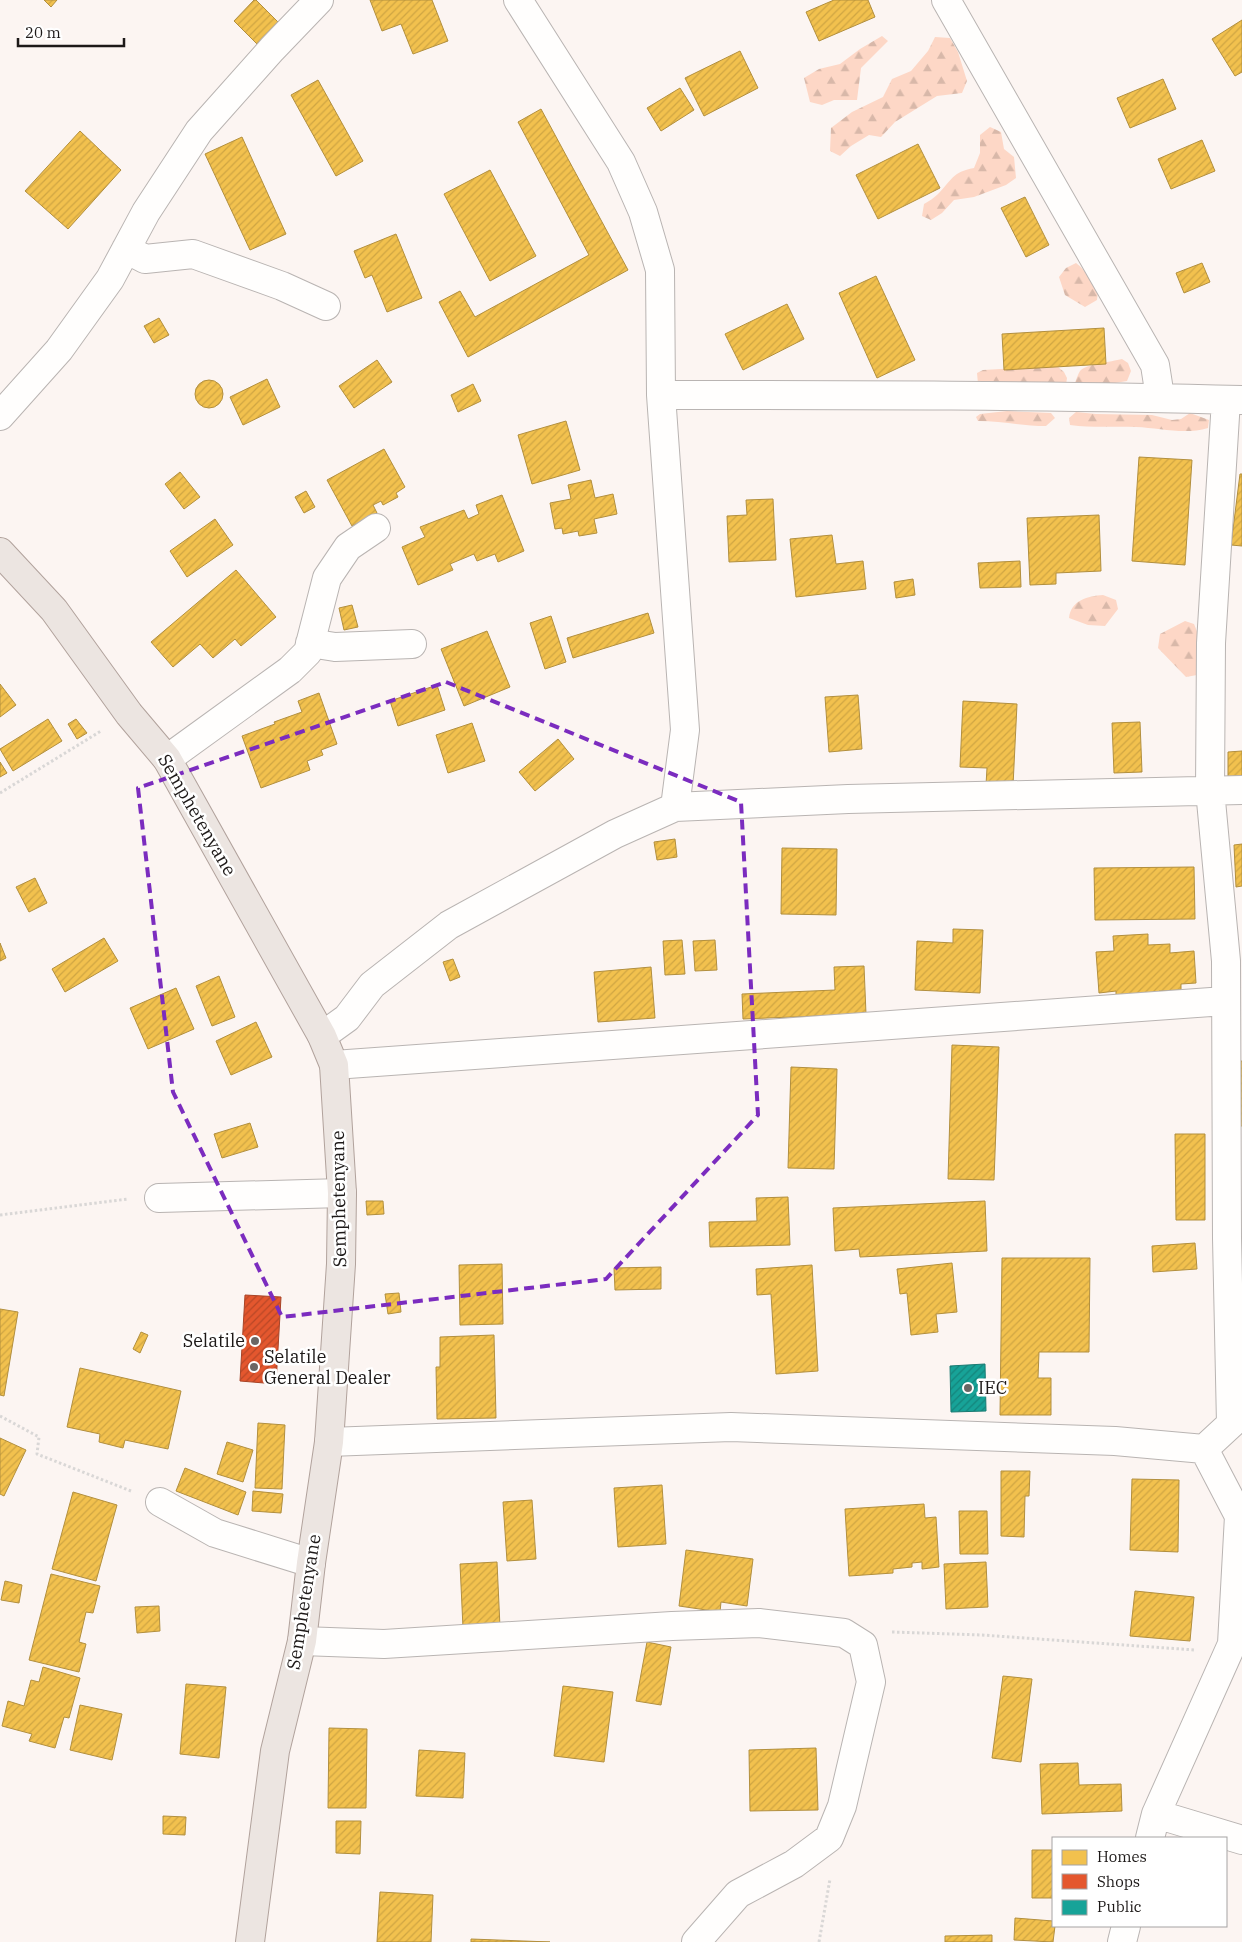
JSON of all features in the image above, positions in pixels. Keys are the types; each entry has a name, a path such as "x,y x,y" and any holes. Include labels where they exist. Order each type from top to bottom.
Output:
{"main road":[{"name":"Semphetenyane","path":"0,552 54,610 129,714 166,759 322,1036 334,1065 342,1193 340,1264 329,1442 311,1563 302,1641 275,1751 250,1942"}],"street":[{"path":"0,416 59,350 110,279 146,212 199,131 272,49 319,0"},
{"path":"518,0 621,162 643,212 660,270 661,395 684,730 675,807"},
{"path":"946,0 1155,365 1160,397"},
{"path":"126,249 145,260 193,254 282,286 326,306"},
{"path":"329,1442 731,1427 1115,1441 1204,1449 1231,1424 1226,961 1210,790 1211,643 1234,400 940,394 661,395"},
{"path":"166,759 290,670 308,652 327,578 348,547 376,528"},
{"path":"310,643 335,647 412,644"},
{"path":"322,1036 347,1018 372,985 449,925 615,834 675,807 848,799 1242,790"},
{"path":"334,1065 1225,1002"},
{"path":"159,1198 342,1193"},
{"path":"1204,1449 1241,1516 1232,1644 1153,1826 1223,1837"},
{"path":"160,1502 215,1533 311,1563"},
{"path":"302,1641 384,1644 760,1623 844,1633 863,1645 871,1682 842,1806 829,1838 794,1864 738,1894 696,1942"},
{"path":"1227,1838 1242,1840"},
{"path":"1122,1942 1126,1927"}],"path":[{"path":"0,792 129,714"},
{"path":"0,1216 138,1198 159,1198"},
{"path":"0,1416 39,1437 38,1454 160,1502"},
{"path":"856,1641 866,1631 982,1635 1228,1652"},
{"path":"819,1942 832,1873 829,1838"}],"highlighted area":[{"path":"446,682 741,802 758,1115 606,1279 282,1317 173,1092 138,788"}],"green space":[{"path":"882,36 888,41 861,68 857,100 834,100 822,105 810,102 804,78 819,69 840,64"},
{"path":"935,37 950,38 958,52 967,81 962,93 937,96 895,122 881,137 869,135 851,146 840,156 830,151 831,128 852,112 883,97 892,79 911,71 928,51"},
{"path":"990,127 1001,132 1004,149 1014,157 1016,178 1006,185 974,197 954,200 942,213 931,220 922,216 924,204 936,195 953,177 974,168 980,153 980,135"},
{"path":"1076,263 1098,292 1097,300 1085,307 1065,295 1059,277 1066,268"},
{"path":"1122,359 1128,363 1131,371 1127,381 1079,389 1075,383 1079,372 1083,369"},
{"path":"1057,366 1064,372 1067,378 1066,385 978,384 977,373 983,370"},
{"path":"1007,411 1051,413 1055,418 1046,426 978,421 976,417 980,414"},
{"path":"1076,412 1152,415 1172,420 1181,419 1190,413 1209,420 1208,428 1190,431 1070,425 1069,418"},
{"path":"1103,595 1116,600 1118,609 1105,626 1088,625 1069,618 1073,607 1081,600"},
{"path":"1185,621 1194,624 1200,649 1197,675 1186,677 1158,648 1160,634"}],"building: Homes":[{"path":"44,0 57,0 51,7"},
{"path":"254,0 282,26 261,48 234,21"},
{"path":"370,0 432,0 448,41 413,54 401,24 382,31"},
{"path":"834,0 868,0 875,17 819,41 806,12"},
{"path":"1242,20 1242,72 1235,76 1212,39"},
{"path":"740,51 758,88 704,116 685,78"},
{"path":"1163,79 1176,109 1130,128 1117,98"},
{"path":"318,80 363,161 336,176 291,95"},
{"path":"680,88 694,110 661,131 647,108"},
{"path":"541,109 628,270 468,357 439,302 460,291 475,317 589,255 518,122"},
{"path":"80,131 121,170 68,229 25,191"},
{"path":"242,137 286,234 250,250 205,154"},
{"path":"1202,140 1215,171 1171,189 1158,159"},
{"path":"918,144 940,188 878,219 856,175"},
{"path":"490,170 536,256 490,281 444,194"},
{"path":"1025,197 1049,245 1026,257 1001,208"},
{"path":"396,234 422,298 387,312 372,275 365,278 354,251"},
{"path":"1202,263 1210,282 1184,293 1176,273"},
{"path":"876,276 915,360 877,378 839,293"},
{"path":"787,304 804,339 743,370 725,334"},
{"path":"159,318 169,335 154,343 144,326"},
{"path":"1104,328 1106,364 1004,370 1002,334"},
{"path":"377,360 392,382 354,408 339,386"},
{"path":"267,379 280,407 243,425 230,397"},
{"path":"209,380 219,384 223,394 219,404 209,408 199,404 195,394 199,384"},
{"path":"473,384 481,401 458,412 451,395"},
{"path":"566,421 580,470 532,484 518,435"},
{"path":"384,449 405,487 396,493 398,497 383,505 381,501 373,505 377,513 352,526 327,480"},
{"path":"1139,457 1192,460 1185,565 1132,561"},
{"path":"180,472 200,497 184,509 165,484"},
{"path":"1240,474 1242,474 1242,546 1231,545"},
{"path":"591,480 595,498 613,494 617,514 594,519 597,533 579,536 578,531 563,534 562,528 555,529 550,503 571,499 568,485"},
{"path":"306,491 315,507 304,513 295,497"},
{"path":"502,495 524,551 498,562 495,554 477,561 474,554 450,564 453,570 418,585 402,547 425,537 420,527 464,510 468,519 479,514 476,505"},
{"path":"773,499 776,560 729,562 727,516 747,515 746,500"},
{"path":"1099,515 1101,571 1056,573 1056,584 1030,585 1027,518"},
{"path":"215,519 233,545 187,577 170,551"},
{"path":"832,535 836,564 863,561 866,589 796,597 790,539"},
{"path":"1020,561 1021,587 980,588 978,563"},
{"path":"236,570 276,617 241,646 235,639 213,658 200,644 173,667 151,642"},
{"path":"913,579 915,595 896,598 894,582"},
{"path":"352,605 358,627 344,630 339,608"},
{"path":"648,613 654,633 573,658 567,638"},
{"path":"551,616 566,662 545,669 530,623"},
{"path":"487,631 510,687 464,706 441,649"},
{"path":"0,684 16,705 0,717"},
{"path":"437,685 445,710 398,726 390,701"},
{"path":"319,693 337,744 321,750 323,755 307,761 310,770 261,788 242,736 302,712 298,701"},
{"path":"858,695 862,749 829,752 825,697"},
{"path":"963,701 1017,704 1013,786 986,785 987,768 960,767"},
{"path":"48,719 62,741 13,771 0,749"},
{"path":"76,719 87,733 77,739 68,724"},
{"path":"1140,722 1142,772 1114,773 1112,723"},
{"path":"472,723 485,761 448,773 436,735"},
{"path":"558,739 574,759 535,791 519,772"},
{"path":"1242,751 1242,777 1228,777 1228,752"},
{"path":"0,762 7,773 0,777"},
{"path":"675,839 677,857 657,860 654,842"},
{"path":"1242,844 1242,886 1236,887 1234,845"},
{"path":"782,848 837,849 836,915 781,914"},
{"path":"1194,867 1195,919 1095,920 1094,868"},
{"path":"35,878 47,903 29,912 16,887"},
{"path":"953,929 983,930 980,993 915,990 917,941 953,943"},
{"path":"1148,934 1148,945 1170,944 1170,953 1194,951 1196,983 1181,984 1181,990 1159,991 1159,996 1116,996 1116,991 1099,993 1096,952 1114,951 1113,936"},
{"path":"104,938 118,961 65,992 52,969"},
{"path":"682,940 685,974 665,975 663,941"},
{"path":"715,940 717,970 695,971 693,941"},
{"path":"0,943 6,958 0,961"},
{"path":"453,959 460,977 450,981 443,962"},
{"path":"864,966 866,1014 743,1019 742,994 835,990 834,967"},
{"path":"651,967 655,1018 598,1022 594,972"},
{"path":"219,976 235,1017 212,1026 196,986"},
{"path":"176,988 194,1029 148,1049 130,1008"},
{"path":"256,1022 272,1057 231,1075 216,1041"},
{"path":"952,1045 999,1047 994,1180 948,1179"},
{"path":"1242,1061 1242,1126 1237,1126 1232,1062"},
{"path":"791,1067 837,1069 834,1169 788,1168"},
{"path":"250,1123 258,1147 222,1158 214,1134"},
{"path":"1175,1134 1205,1134 1205,1220 1176,1220"},
{"path":"788,1197 790,1245 710,1247 709,1222 757,1221 756,1198"},
{"path":"366,1201 383,1201 384,1214 367,1215"},
{"path":"985,1201 987,1251 860,1257 859,1249 835,1251 833,1208"},
{"path":"1195,1243 1197,1269 1153,1272 1152,1246"},
{"path":"1002,1258 1090,1258 1089,1352 1039,1352 1038,1378 1051,1378 1051,1415 1000,1415"},
{"path":"952,1263 957,1312 936,1314 938,1332 911,1335 907,1293 900,1294 897,1269"},
{"path":"502,1264 503,1324 460,1325 459,1265"},
{"path":"812,1265 818,1371 776,1374 771,1294 757,1295 756,1269"},
{"path":"661,1267 661,1289 615,1290 614,1268"},
{"path":"399,1293 401,1312 388,1314 385,1294"},
{"path":"0,1309 18,1312 4,1396 0,1395"},
{"path":"141,1332 148,1335 140,1353 133,1349"},
{"path":"494,1335 496,1418 437,1419 436,1367 440,1367 440,1337"},
{"path":"80,1368 181,1391 168,1449 125,1440 123,1448 99,1442 100,1434 67,1427"},
{"path":"258,1423 285,1425 282,1489 255,1488"},
{"path":"0,1438 26,1450 4,1496 0,1494"},
{"path":"227,1442 253,1450 243,1482 217,1474"},
{"path":"185,1468 246,1492 238,1515 176,1491"},
{"path":"1001,1471 1030,1471 1029,1496 1025,1496 1024,1537 1001,1536"},
{"path":"1132,1479 1179,1480 1178,1552 1130,1550"},
{"path":"662,1485 666,1544 618,1547 614,1488"},
{"path":"253,1491 283,1494 281,1513 252,1511"},
{"path":"73,1492 117,1505 96,1581 52,1569"},
{"path":"532,1500 536,1559 507,1561 503,1502"},
{"path":"924,1504 925,1518 936,1517 939,1567 922,1569 922,1562 912,1563 912,1567 893,1569 893,1573 849,1576 845,1509"},
{"path":"959,1511 987,1511 988,1554 960,1554"},
{"path":"686,1550 753,1559 747,1606 721,1602 720,1612 679,1606"},
{"path":"497,1562 500,1627 463,1628 460,1564"},
{"path":"986,1562 988,1607 946,1609 944,1564"},
{"path":"51,1574 100,1586 93,1613 86,1612 79,1642 86,1644 79,1672 29,1660"},
{"path":"5,1581 22,1585 19,1603 1,1600"},
{"path":"1135,1591 1194,1597 1190,1641 1130,1636"},
{"path":"159,1606 160,1631 137,1633 135,1607"},
{"path":"647,1642 671,1647 661,1705 636,1701"},
{"path":"43,1667 80,1678 69,1718 64,1717 55,1748 29,1741 32,1734 2,1726 8,1701 24,1706 31,1680 39,1682"},
{"path":"1003,1676 1032,1679 1021,1762 992,1758"},
{"path":"186,1684 226,1687 219,1758 180,1754"},
{"path":"563,1686 613,1692 604,1762 554,1756"},
{"path":"80,1705 122,1714 112,1760 70,1750"},
{"path":"329,1728 367,1729 366,1808 328,1808"},
{"path":"816,1748 818,1810 750,1811 749,1750"},
{"path":"419,1750 465,1753 463,1798 416,1796"},
{"path":"1078,1763 1079,1785 1121,1784 1122,1811 1042,1814 1040,1764"},
{"path":"163,1816 186,1817 185,1835 163,1834"},
{"path":"336,1821 361,1821 360,1854 336,1853"},
{"path":"1032,1850 1052,1850 1052,1898 1032,1898"},
{"path":"380,1892 433,1895 431,1942 377,1942"},
{"path":"1015,1918 1052,1921 1052,1927 1055,1927 1053,1942 1014,1940"},
{"path":"992,1935 992,1942 945,1942 945,1936"},
{"path":"471,1939 550,1942 471,1942"}],"building: Shops":[{"path":"245,1295 281,1297 276,1384 240,1381"}],"building: Public":[{"name":"IEC","path":"985,1364 986,1411 951,1412 950,1366"}],"place":[{"name":"Selatile","path":"255,1341"},
{"name":"Selatile General Dealer","path":"254,1367"},
{"name":"IEC","path":"968,1388"}]}
